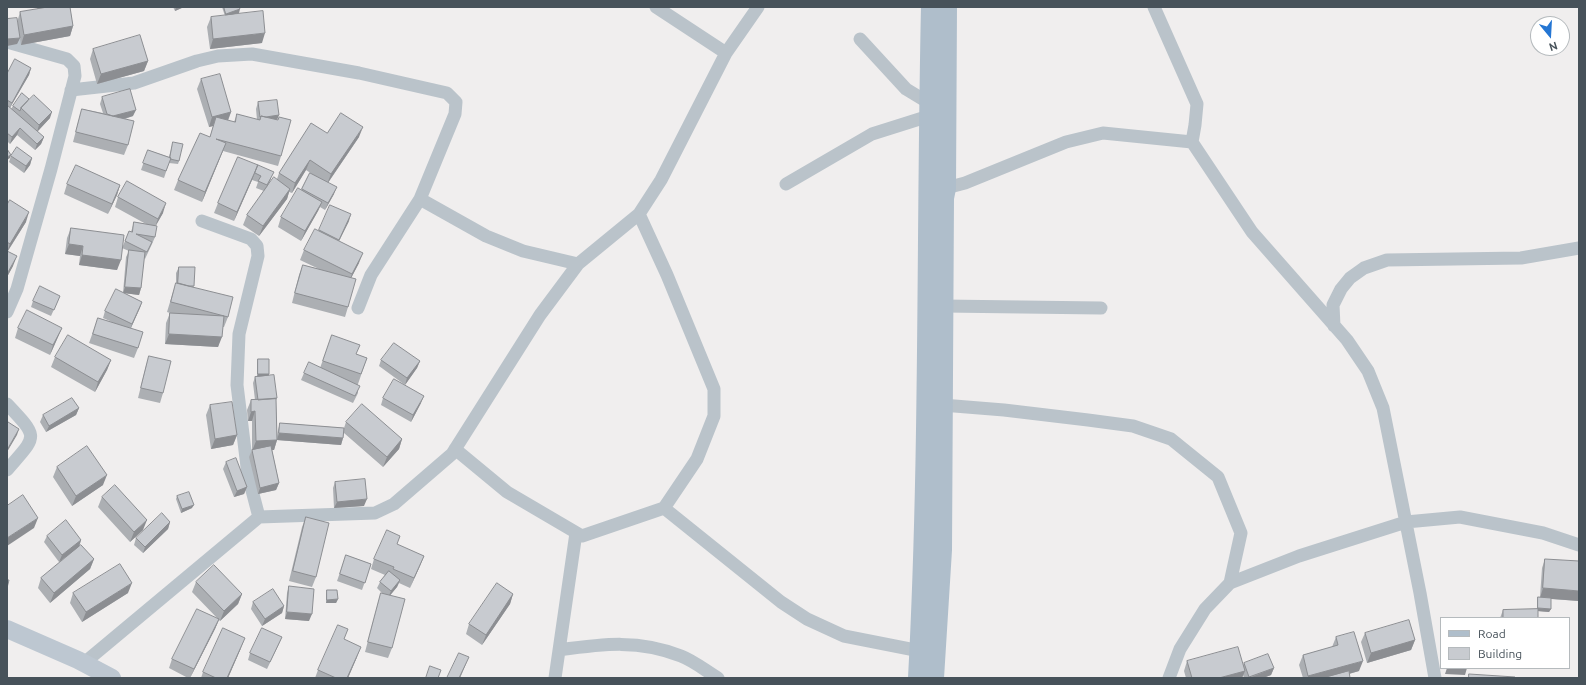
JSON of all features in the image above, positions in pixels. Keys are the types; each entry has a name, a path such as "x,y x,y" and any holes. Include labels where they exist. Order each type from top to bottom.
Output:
{"main road":[{"path":"918,678 925,542 931,7"},
{"path":"934,678 942,550 942,405 944,198 946,188 947,7"},
{"path":"7,629 84,663 112,678"}],"street":[{"path":"656,7 726,53"},
{"path":"84,663 259,517 375,513 394,504 452,454 540,315 578,264 640,214 661,180 726,53 758,7"},
{"path":"1154,7 1197,104 1192,142 1252,232 1347,340 1368,371 1383,408 1420,593 1434,678"},
{"path":"786,184 872,134 929,109 906,89 860,39"},
{"path":"7,42 67,59 74,66 75,76 17,289 7,312"},
{"path":"71,90 134,83 198,61 218,56 252,54 359,73 447,93 456,102 455,114 420,199 371,275 358,308"},
{"path":"946,188 965,183 1066,142 1103,133 1192,142"},
{"path":"420,199 486,236 523,251 578,264"},
{"path":"455,449 508,492 582,536 664,508 697,459 714,416 714,389 640,214"},
{"path":"202,221 251,239 257,246 258,256 239,334 237,385 248,475 259,517"},
{"path":"1334,326 1333,305 1341,289 1350,278 1364,268 1386,260 1520,258 1579,248"},
{"path":"943,306 1101,308"},
{"path":"7,404 28,426 32,434 31,442 7,470"},
{"path":"942,405 1004,410 1133,426 1171,439 1218,476 1241,533 1230,583"},
{"path":"664,508 781,602 807,619 844,636 920,651"},
{"path":"1169,678 1180,649 1205,609 1230,583 1299,556 1406,522 1460,517 1543,533 1579,545"},
{"path":"556,678 576,533"},
{"path":"560,650 606,644 645,645 682,656 718,678"}],"building":[{"path":"48,7 70,7 73,26 24,35 20,12"},
{"path":"224,7 239,7 240,9 226,14"},
{"path":"263,11 265,33 213,39 211,17"},
{"path":"17,18 20,38 7,39 7,19"},
{"path":"140,35 148,61 101,74 93,49"},
{"path":"15,59 31,68 12,103 7,100 7,74"},
{"path":"220,74 231,112 212,117 201,79"},
{"path":"130,89 136,110 113,116 107,114 102,97"},
{"path":"22,93 29,99 20,111 13,106"},
{"path":"34,95 52,112 39,125 21,108"},
{"path":"277,100 279,115 260,117 258,102"},
{"path":"7,105 44,137 37,144 20,128 12,137 7,133"},
{"path":"82,109 134,121 128,145 76,132"},
{"path":"341,113 363,127 331,174 310,160 295,183 279,173 311,123 327,133"},
{"path":"237,114 260,120 261,116 278,120 279,117 291,120 281,156 216,139 226,143 205,192 178,180 200,133 210,137 216,117 235,122"},
{"path":"173,142 183,144 179,161 170,159"},
{"path":"17,147 32,158 26,166 11,156"},
{"path":"7,149 11,155 7,157"},
{"path":"148,150 171,158 166,171 143,163"},
{"path":"238,157 258,165 237,212 218,203"},
{"path":"76,165 120,185 112,204 67,184"},
{"path":"258,165 274,172 267,185 258,181 261,176 255,173"},
{"path":"310,173 337,187 328,203 302,189"},
{"path":"274,177 290,189 263,226 247,215"},
{"path":"127,181 166,203 158,219 118,197"},
{"path":"298,188 322,202 305,231 281,217"},
{"path":"10,200 29,212 10,244 7,242 7,205"},
{"path":"330,205 351,214 339,240 319,230"},
{"path":"134,222 157,226 155,237 136,234 152,242 147,252 125,241 129,231 132,232"},
{"path":"71,228 124,235 121,260 82,255 83,246 69,244"},
{"path":"315,229 363,253 352,274 304,250"},
{"path":"129,250 145,252 141,288 125,287"},
{"path":"7,251 17,256 7,274"},
{"path":"303,265 356,279 348,307 295,293"},
{"path":"179,267 195,267 194,286 178,283"},
{"path":"176,283 233,297 228,317 171,302"},
{"path":"40,286 60,296 54,310 33,301"},
{"path":"116,289 142,302 132,324 105,311"},
{"path":"27,310 62,328 53,345 18,328"},
{"path":"170,313 224,316 222,337 169,334"},
{"path":"98,318 143,332 138,348 93,334"},
{"path":"68,335 111,360 98,382 55,357"},
{"path":"332,335 360,345 356,354 367,358 361,374 323,361"},
{"path":"394,343 420,361 407,378 381,360"},
{"path":"149,356 171,361 163,393 141,388"},
{"path":"258,359 269,359 269,374 258,374"},
{"path":"309,362 360,386 355,396 304,373"},
{"path":"274,375 277,398 258,400 255,377"},
{"path":"394,379 424,396 413,415 383,398"},
{"path":"72,398 79,408 49,426 43,415"},
{"path":"276,399 277,440 256,441 255,411 251,412 251,400"},
{"path":"232,402 237,435 215,439 210,405"},
{"path":"362,404 402,439 387,457 346,422"},
{"path":"8,422 19,429 7,450 7,423"},
{"path":"280,423 344,428 343,438 279,433"},
{"path":"87,446 107,475 76,496 57,467"},
{"path":"271,446 279,483 260,488 252,450"},
{"path":"236,458 247,487 237,491 226,462"},
{"path":"365,479 367,499 337,502 335,482"},
{"path":"115,485 147,520 134,532 102,497"},
{"path":"189,492 194,505 182,509 177,496"},
{"path":"23,495 38,518 7,538 7,506"},
{"path":"162,513 170,522 145,547 136,538"},
{"path":"306,517 329,523 316,577 293,571"},
{"path":"66,520 81,540 62,555 47,536"},
{"path":"387,530 400,536 397,544 424,556 414,578 393,569 394,567 374,559"},
{"path":"81,545 94,559 54,593 41,578"},
{"path":"346,555 371,564 365,583 340,574"},
{"path":"1545,559 1579,561 1579,591 1543,588"},
{"path":"120,564 132,583 86,612 73,593"},
{"path":"214,565 242,594 224,611 196,582"},
{"path":"389,571 400,580 391,591 380,582"},
{"path":"497,583 513,594 486,635 469,624"},
{"path":"289,586 314,589 312,614 287,612"},
{"path":"273,589 284,606 265,619 253,602"},
{"path":"327,590 337,590 338,599 327,600"},
{"path":"381,593 405,599 392,648 368,642"},
{"path":"1538,597 1551,598 1551,609 1538,608"},
{"path":"197,609 219,619 194,669 172,659"},
{"path":"1538,609 1538,617 1503,617 1503,610"},
{"path":"1409,620 1415,640 1371,653 1365,633"},
{"path":"338,625 348,629 344,639 361,647 347,678 336,678 318,670"},
{"path":"223,628 245,638 227,678 216,678 203,672"},
{"path":"262,628 282,637 270,662 250,653"},
{"path":"1354,632 1363,661 1308,676 1303,655 1338,645 1336,637"},
{"path":"1238,647 1245,671 1219,678 1192,678 1187,661"},
{"path":"459,653 469,657 459,678 447,678"},
{"path":"1268,654 1274,668 1249,677 1244,663"},
{"path":"430,666 441,670 438,678 426,678"},
{"path":"1349,671 1350,678 1323,678"},
{"path":"1469,674 1515,677 1515,678 1469,678"}]}
